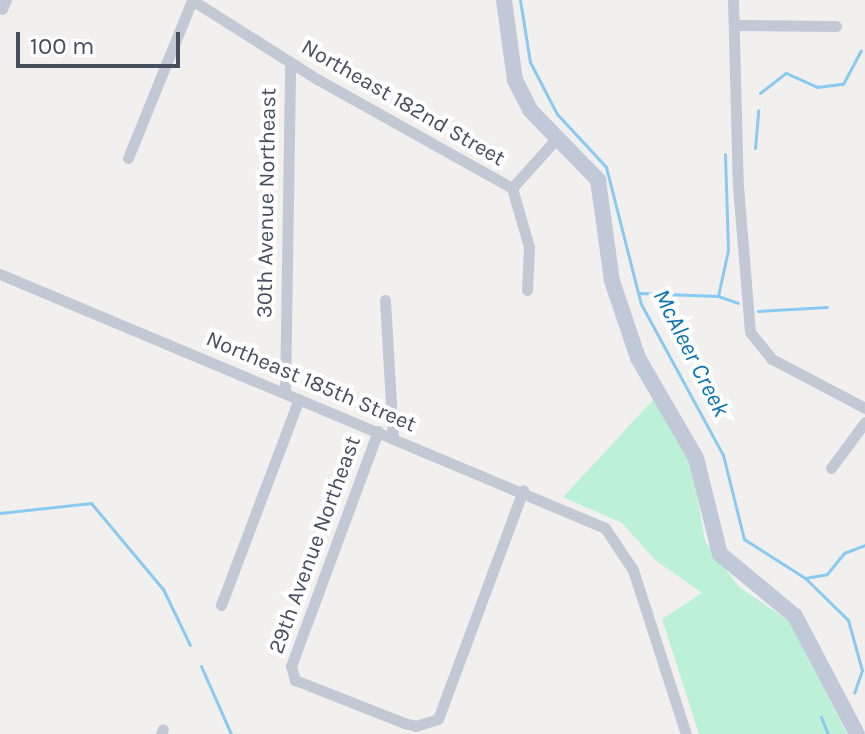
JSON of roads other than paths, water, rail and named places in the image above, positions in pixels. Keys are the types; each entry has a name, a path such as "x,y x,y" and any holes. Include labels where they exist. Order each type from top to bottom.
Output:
{"street":[{"name":"Northeast 182nd Street","path":"192,0 290,62 512,188"},
{"path":"128,158 192,0"},
{"path":"504,0 515,80 530,110 588,164 602,192 612,281 638,358 696,458 720,554 795,616 857,734"},
{"path":"733,0 738,186 750,332 759,348 865,408"},
{"path":"734,25 836,26"},
{"name":"30th Avenue Northeast","path":"285,393 290,62"},
{"path":"527,290 529,247 512,188 557,138"},
{"name":"Northeast 185th Street","path":"0,274 523,490 605,528 633,570 686,734"},
{"name":"29th Avenue Northeast","path":"385,300 393,438"},
{"path":"221,605 299,399"},
{"path":"831,468 865,422"},
{"name":"29th Avenue Northeast","path":"378,431 290,673 295,680 404,723 428,723 446,710 523,490"}],"waterway":[{"name":"McAleer Creek","path":"520,0 530,62 557,114 606,167 641,304 723,455 744,539 805,578 848,620 862,670 854,693"},
{"path":"760,93 786,73 817,87 843,84 861,50"},
{"path":"755,148 758,110"},
{"path":"718,296 728,250 725,154"},
{"path":"639,293 718,296 738,303"},
{"path":"758,311 827,307"},
{"path":"0,513 91,503 163,589 190,645"},
{"path":"805,578 827,574 844,553 865,545"},
{"path":"201,666 231,734"},
{"name":"McAleer Creek","path":"821,717 828,734"}]}
